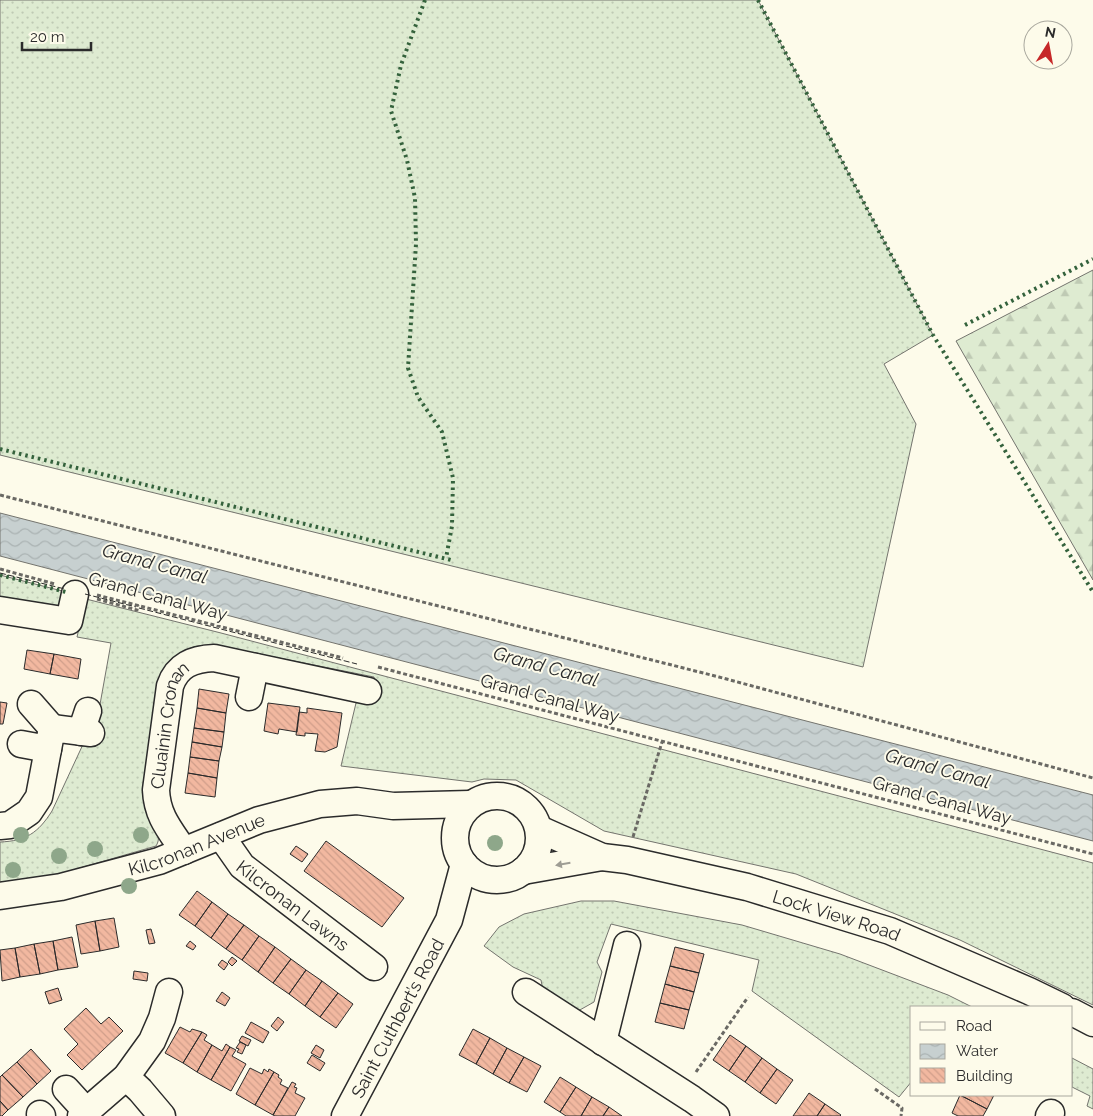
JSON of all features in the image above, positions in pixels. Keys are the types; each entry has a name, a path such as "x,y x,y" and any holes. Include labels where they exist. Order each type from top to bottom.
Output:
{"street":[{"path":"0,610 69,621 76,591"},
{"name":"Cluainin Cronan","path":"184,851 161,816 157,804 156,790 170,686 174,676 182,667 202,659 214,658 255,668 373,679"},
{"path":"249,698 255,668"},
{"path":"50,738 26,724 50,738 87,725"},
{"path":"0,826 10,825 29,812 39,797 50,738"},
{"path":"497,795 511,798 524,805 533,815 539,828 537,853 523,871 514,877 492,880 472,872 464,864 455,844 455,833 457,822 470,804 483,798 497,795"},
{"name":"Kilcronan Avenue","path":"0,896 61,887 159,861 259,820 320,804 357,801 393,806 470,804"},
{"name":"Kilcronan Avenue","path":"393,806 455,833"},
{"name":"Lock View Road","path":"539,828 602,857"},
{"name":"Kilcronan Lawns","path":"221,836 242,866 374,967"},
{"name":"Lock View Road","path":"523,871 602,857 627,860 747,887 890,931 1060,1006"},
{"name":"Saint Cuthbert’s Road","path":"345,1116 449,920 464,864"},
{"name":"Saint Cuthbert’s Road","path":"449,920 492,880"},
{"path":"603,1042 627,945"},
{"path":"66,1089 83,1114 126,1077 152,1041 170,992"},
{"path":"526,992 692,1098 716,1116"},
{"path":"1073,1013 1093,1023"},
{"path":"126,1077 162,1116"}],"path":[{"path":"0,495 719,677 1093,778"},
{"name":"Grand Canal Way","path":"0,569 76,591 138,605 350,660"},
{"path":"76,591 137,610 138,605"},
{"name":"Grand Canal Way","path":"373,679 662,742 1093,854"},
{"path":"632,839 662,742"},
{"path":"695,1074 748,997"},
{"path":"876,1089 902,1108 902,1116"}],"green space":[{"path":"0,0 758,0 933,335 884,364 916,424 863,667 0,455"},
{"path":"1093,270 1093,580 956,341"},
{"path":"0,575 66,592 55,612 0,603"},
{"path":"86,599 1093,863 1093,1005 960,940 796,874 604,831 516,780 484,779 472,782 341,766 356,703 376,696 374,677 214,645 193,647 175,657 165,667 144,797 147,814 158,835 156,846 59,874 0,883 0,842 24,838 47,819 99,710 111,643 77,637"},
{"path":"581,901 614,901 742,925 840,954 948,995 970,1006 910,1006 910,1083 899,1097 752,991 759,960 611,924 597,962 602,972 594,1002 578,1011 544,996 541,980 513,967 484,946 499,927 524,914"},
{"path":"1073,1059 1093,1069 1093,1109 1087,1106 1090,1096 1073,1088"}],"water":[{"name":"Grand Canal","path":"0,513 1093,795 1093,841 0,556"}],"building":[{"path":"27,650 54,654 50,674 24,669"},
{"path":"54,654 81,659 78,679 50,674"},
{"path":"199,689 229,694 226,713 197,708"},
{"path":"0,702 7,703 3,724 0,724"},
{"path":"268,703 300,707 297,732 279,729 278,734 264,731"},
{"path":"197,708 226,713 224,732 194,728"},
{"path":"307,708 342,713 337,747 325,752 315,751 318,734 305,733 305,736 296,735 299,712 307,713"},
{"path":"194,728 224,732 222,747 192,742"},
{"path":"192,742 222,747 219,761 190,757"},
{"path":"190,757 219,761 217,778 188,773"},
{"path":"188,773 217,778 215,797 185,793"},
{"path":"326,841 404,898 382,927 304,871"},
{"path":"296,846 308,854 302,862 290,854"},
{"path":"197,891 212,902 195,926 179,915"},
{"path":"212,902 228,914 211,938 195,926"},
{"path":"228,914 244,925 226,949 211,938"},
{"path":"114,918 119,947 100,951 95,921"},
{"path":"95,921 100,951 81,954 76,925"},
{"path":"244,925 259,936 242,960 226,949"},
{"path":"151,929 155,943 149,944 146,930"},
{"path":"259,936 275,947 258,972 242,960"},
{"path":"72,937 78,967 58,970 53,941"},
{"path":"53,941 58,970 40,974 34,944"},
{"path":"190,941 196,946 193,950 186,946"},
{"path":"34,944 40,974 20,977 15,948"},
{"path":"275,947 291,959 273,983 258,972"},
{"path":"675,947 704,954 699,973 670,966"},
{"path":"15,948 20,977 2,981 0,950"},
{"path":"232,957 237,961 232,966 228,962"},
{"path":"291,959 306,970 289,994 273,983"},
{"path":"222,960 228,964 224,970 218,965"},
{"path":"670,966 699,973 694,992 665,984"},
{"path":"306,970 322,981 305,1006 289,994"},
{"path":"134,971 148,973 147,981 133,979"},
{"path":"322,981 338,993 320,1017 305,1006"},
{"path":"665,984 694,992 689,1010 660,1003"},
{"path":"58,988 62,1000 49,1004 45,992"},
{"path":"222,992 230,998 225,1006 216,1001"},
{"path":"338,993 353,1004 336,1028 320,1017"},
{"path":"660,1003 689,1010 684,1029 655,1022"},
{"path":"86,1008 101,1024 109,1017 123,1031 82,1070 67,1055 78,1044 64,1029"},
{"path":"278,1017 284,1022 277,1031 271,1026"},
{"path":"251,1022 269,1032 263,1043 245,1033"},
{"path":"180,1027 190,1032 192,1029 202,1032 183,1063 165,1053"},
{"path":"473,1029 490,1038 476,1064 459,1055"},
{"path":"202,1032 207,1035 204,1040 212,1045 197,1072 183,1063"},
{"path":"730,1035 746,1046 729,1071 713,1060"},
{"path":"242,1036 251,1040 248,1046 239,1041"},
{"path":"490,1038 507,1048 493,1074 476,1064"},
{"path":"240,1042 246,1045 242,1054 237,1052 239,1049 236,1048"},
{"path":"226,1044 230,1047 211,1080 197,1072 212,1045 222,1051"},
{"path":"316,1045 324,1050 320,1058 311,1053"},
{"path":"746,1046 762,1058 745,1082 729,1071"},
{"path":"230,1047 236,1050 232,1056 246,1064 231,1091 211,1080"},
{"path":"507,1048 524,1057 509,1083 493,1074"},
{"path":"31,1049 51,1071 37,1084 17,1062"},
{"path":"312,1055 325,1063 320,1071 307,1063"},
{"path":"524,1057 541,1066 527,1092 509,1083"},
{"path":"762,1058 777,1069 760,1093 745,1082"},
{"path":"17,1062 37,1084 23,1097 2,1075"},
{"path":"250,1068 262,1074 264,1069 268,1072 269,1069 274,1072 255,1105 236,1094"},
{"path":"777,1069 793,1080 776,1104 760,1093"},
{"path":"274,1072 282,1080 280,1084 288,1088 273,1115 255,1105"},
{"path":"2,1075 23,1097 8,1110 0,1101 0,1077"},
{"path":"560,1077 576,1087 560,1112 544,1102"},
{"path":"292,1082 296,1084 294,1087 297,1088 295,1093 305,1098 295,1116 273,1115"},
{"path":"576,1087 592,1097 581,1116 566,1116 560,1112"},
{"path":"809,1093 825,1104 817,1116 793,1116"},
{"path":"960,1096 987,1109 983,1116 958,1116 952,1113"},
{"path":"962,1096 994,1096 987,1109"},
{"path":"592,1097 609,1107 603,1116 581,1116"},
{"path":"0,1101 8,1110 2,1116 0,1116"},
{"path":"825,1104 841,1115 817,1116"},
{"path":"609,1107 622,1116 603,1116"}],"hedge":[{"path":"425,0 401,65 391,111 407,160 415,198 416,244 408,368 418,397 442,432 453,478 452,526 446,558"},
{"path":"758,0 933,335 1093,592"},
{"path":"965,325 1093,259"},
{"path":"0,449 451,560"},
{"path":"0,575 66,592"}],"fence":[{"path":"0,573 65,589"},
{"path":"85,594 136,607"},
{"path":"139,608 283,645"},
{"path":"286,646 357,664"}]}
